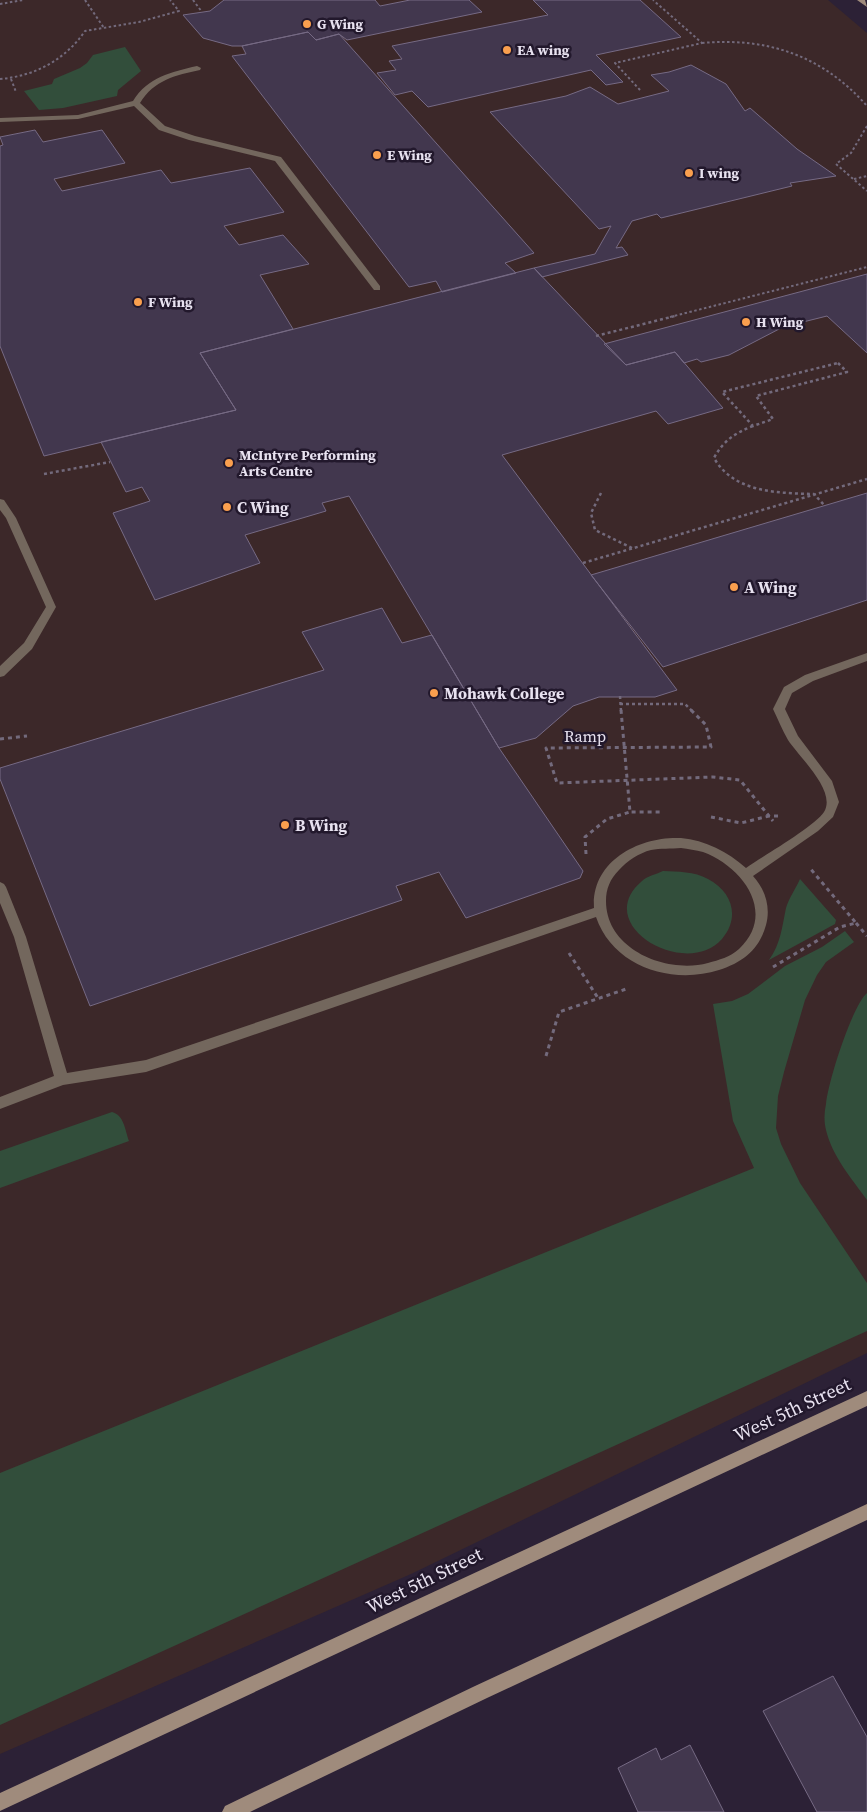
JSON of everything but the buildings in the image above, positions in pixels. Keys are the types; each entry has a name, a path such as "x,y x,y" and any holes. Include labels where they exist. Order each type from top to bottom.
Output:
{"main road":[{"path":"861,0 867,5"},
{"name":"West 5th Street","path":"0,1802 280,1673 606,1517 867,1398"},
{"path":"230,1812 481,1692 867,1512"}],"lane":[{"path":"136,104 142,92 156,81 175,73 197,68"},
{"path":"0,120 78,116 136,104"},
{"path":"136,104 162,128 192,138 278,159 377,288"},
{"path":"0,502 11,518 51,607 28,646 2,670"},
{"path":"746,874 814,828 828,814 833,802 828,784 793,738 779,709 788,690 809,678 867,657"},
{"path":"681,844 708,849 732,861 746,874 762,900 762,922 753,943 734,959 709,969 680,971 652,964 626,951 608,932 599,910 600,889 610,869 629,854 653,845 681,844"},
{"path":"0,887 20,936 62,1079"},
{"path":"0,1103 62,1079 146,1066 599,910"}],"path":[{"path":"0,4 23,0"},
{"path":"85,0 104,28"},
{"path":"0,79 11,79 54,63 78,43 85,31 138,22 179,11 170,0"},
{"path":"193,0 202,12"},
{"path":"653,0 702,43"},
{"path":"640,90 615,63 723,39 773,46 806,58 859,94 867,106"},
{"path":"867,126 857,148 836,164 867,191"},
{"path":"854,180 867,176"},
{"path":"596,336 867,267"},
{"path":"753,426 722,392 838,363 846,372 756,396 772,419 728,437 718,449 714,458 718,468 743,483 766,490 814,494 824,505"},
{"path":"44,474 110,462"},
{"path":"583,563 867,479"},
{"path":"601,494 591,513 595,530 633,549"},
{"path":"620,696 630,804"},
{"name":"Ramp","path":"620,704 685,704 706,725 711,748 546,748 557,783 628,782 714,777 740,780 769,816"},
{"path":"0,739 28,736"},
{"path":"856,923 867,936"},
{"path":"546,1056 559,1012 633,987"}],"shaded area":[{"name":"Mohawk College","path":"0,0 828,0 867,33 867,1353 411,1574 0,1754"}],"green space":[{"path":"125,47 141,71 118,90 117,96 63,108 39,110 24,91 52,84 54,79 80,68 93,55"},
{"path":"663,871 686,872 703,876 717,884 728,898 732,914 728,931 722,939 706,950 687,953 667,950 649,942 635,929 628,914 629,898 644,879"},
{"path":"800,879 836,920 835,924 769,960 779,941 787,904"},
{"path":"845,931 854,942 826,962 817,975 805,1000 778,1096 776,1128 781,1144 800,1183 867,1283 867,1331 0,1725 0,1473 754,1168 733,1121 713,1004 732,1001 748,994 785,966 822,947"},
{"path":"867,993 867,1200 843,1167 833,1149 826,1130 824,1117 828,1093 842,1045 855,1013"},
{"path":"112,1112 122,1120 129,1141 0,1188 0,1151"}],"place":[{"name":"G Wing","path":"307,24"},
{"name":"EA wing","path":"507,50"},
{"name":"E Wing","path":"377,155"},
{"name":"I wing","path":"689,173"},
{"name":"F Wing","path":"138,302"},
{"name":"H Wing","path":"746,322"},
{"name":"McIntyre Performing Arts Centre","path":"229,463"},
{"name":"C Wing","path":"227,507"},
{"name":"A Wing","path":"734,587"},
{"name":"Mohawk College","path":"434,693"},
{"name":"B Wing","path":"285,825"}]}
